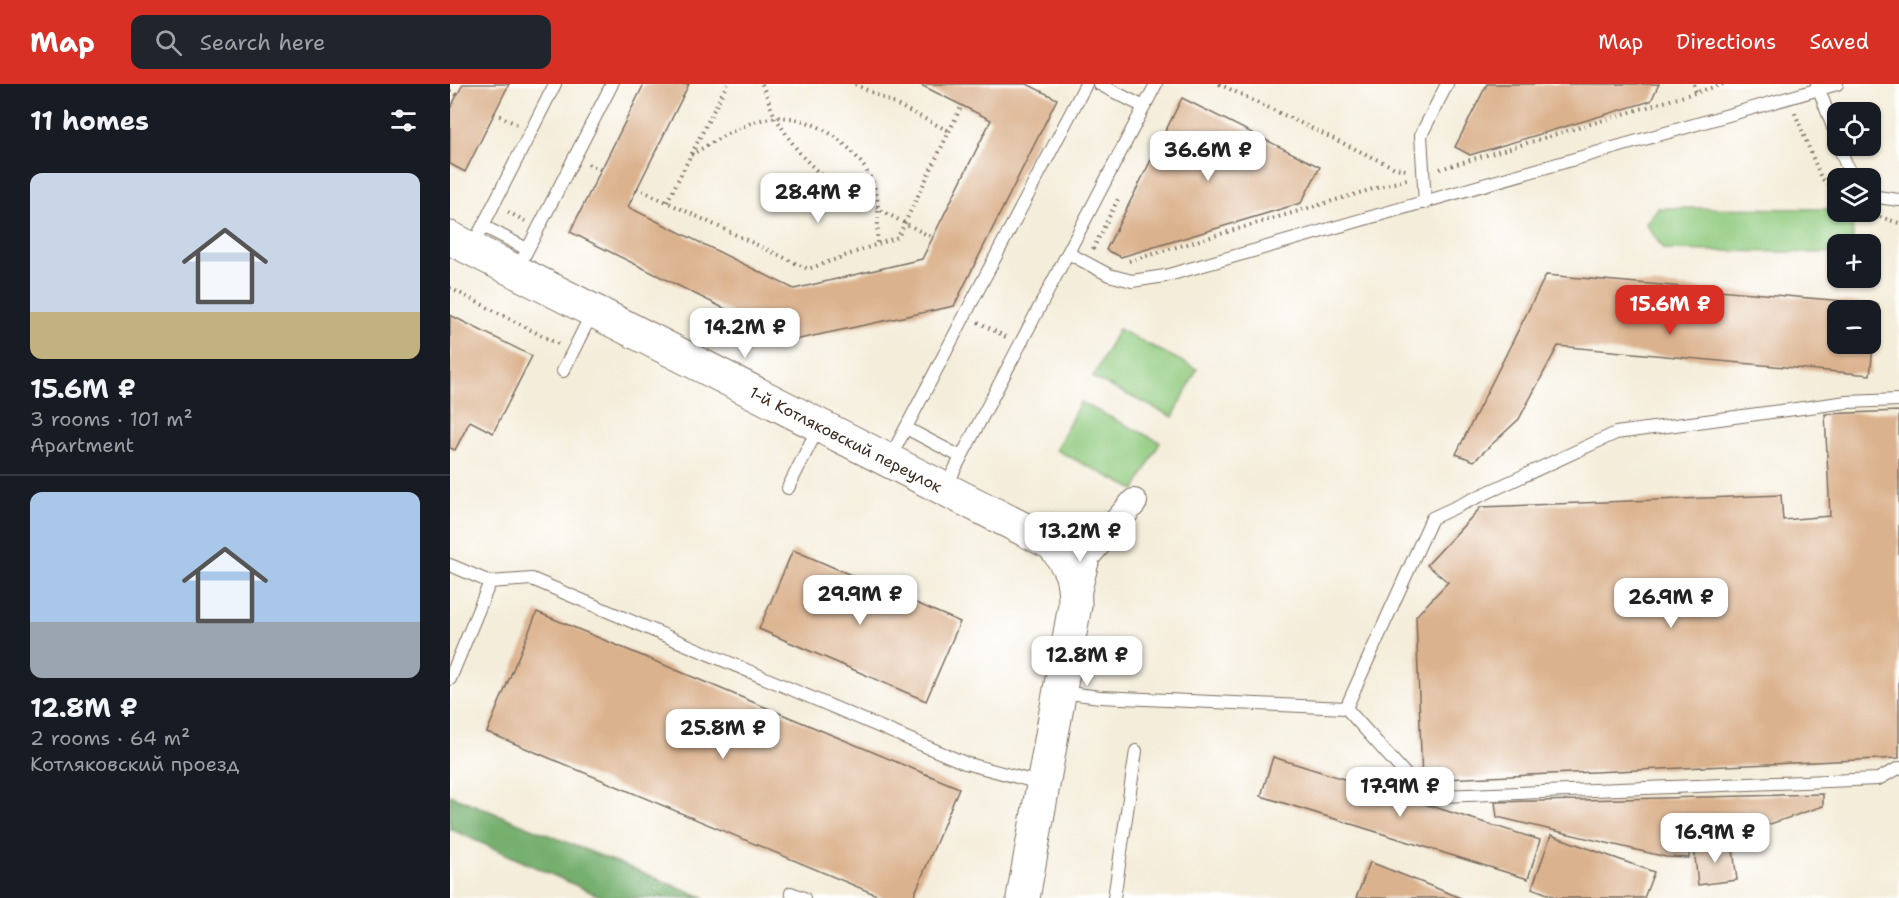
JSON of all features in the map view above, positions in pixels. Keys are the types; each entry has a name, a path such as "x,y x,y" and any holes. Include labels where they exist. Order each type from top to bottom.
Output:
{"street":[{"name":"1-й Котляковский переулок","path":"468,238 522,261 593,311 1053,544"},
{"path":"1023,898 1075,605 1087,556 1134,502"},
{"path":"1075,605 1075,582 1068,564 1053,544 1102,537"}],"lane":[{"path":"468,238 494,205 555,84"},
{"path":"522,261 612,84"},
{"path":"889,461 1086,84"},
{"path":"1099,84 1144,107"},
{"path":"944,489 1156,84"},
{"path":"1425,203 1421,135 1447,84"},
{"path":"1068,253 1109,275 1132,281 1165,276 1791,98 1818,87 1837,84"},
{"path":"1818,87 1827,112"},
{"path":"1881,198 1899,200"},
{"path":"562,371 593,311"},
{"path":"1346,708 1432,518 1616,433 1847,402 1899,400"},
{"path":"788,488 819,425"},
{"path":"906,428 961,457"},
{"path":"450,565 490,582 532,579 965,763 1044,784"},
{"path":"450,679 490,582"},
{"path":"1060,692 1100,697 1346,708 1408,777 1441,796 1878,779 1899,768"},
{"path":"1114,898 1136,751"},
{"path":"791,892 804,898"}],"path":[{"path":"668,202 727,84"},
{"path":"762,84 776,118 801,155 829,183 933,238"},
{"path":"855,84 949,131"},
{"path":"1219,84 1395,168 1425,173"},
{"path":"1694,84 1696,92"},
{"path":"1122,264 1724,84"},
{"path":"450,91 457,95"},
{"path":"1791,98 1798,123 1821,178 1827,183"},
{"path":"638,188 808,269 898,237 962,105"},
{"path":"494,113 531,132"},
{"path":"691,155 722,137 761,120 799,119 822,129 845,146 861,162 874,186 878,209 877,245"},
{"path":"1103,254 1093,249 1119,198"},
{"path":"494,205 538,227"},
{"path":"1881,218 1899,223"},
{"path":"450,288 572,352"},
{"path":"964,315 1020,344"}],"green space":[{"path":"1658,208 1827,209 1827,222 1852,222 1853,234 1827,234 1827,253 1664,250 1646,224"},
{"path":"1118,329 1197,369 1173,417 1093,378"},
{"path":"1080,402 1160,442 1135,490 1056,450"},
{"path":"450,795 705,898 604,898 450,829"}],"building":[{"path":"463,84 509,84 465,172 450,164 450,109"},
{"path":"644,84 689,84 628,207 794,289 922,259 991,120 919,84 1027,84 1057,99 954,306 790,341 570,232"},
{"path":"1487,84 1659,84 1651,101 1470,155 1455,147"},
{"path":"1182,98 1320,167 1301,203 1121,257 1106,250"},
{"path":"1546,275 1832,300 1827,300 1827,354 1872,354 1870,375 1558,346 1519,419 1474,461 1456,454"},
{"path":"450,315 532,356 493,433 470,421 455,450 450,448"},
{"path":"1899,411 1899,758 1422,780 1416,616 1448,582 1427,565 1481,507 1781,495 1783,520 1830,516 1825,414"},
{"path":"793,550 960,622 926,701 759,629"},
{"path":"537,612 959,788 913,898 884,898 487,732"},
{"path":"1273,757 1540,840 1528,879 1261,796"},
{"path":"1823,794 1823,806 1726,839 1689,841 1689,858 1666,857 1497,817 1495,802"},
{"path":"1551,835 1654,872 1644,898 1558,898 1532,888"},
{"path":"1732,842 1737,880 1698,885 1694,847"},
{"path":"1370,862 1461,898 1356,898"}]}
